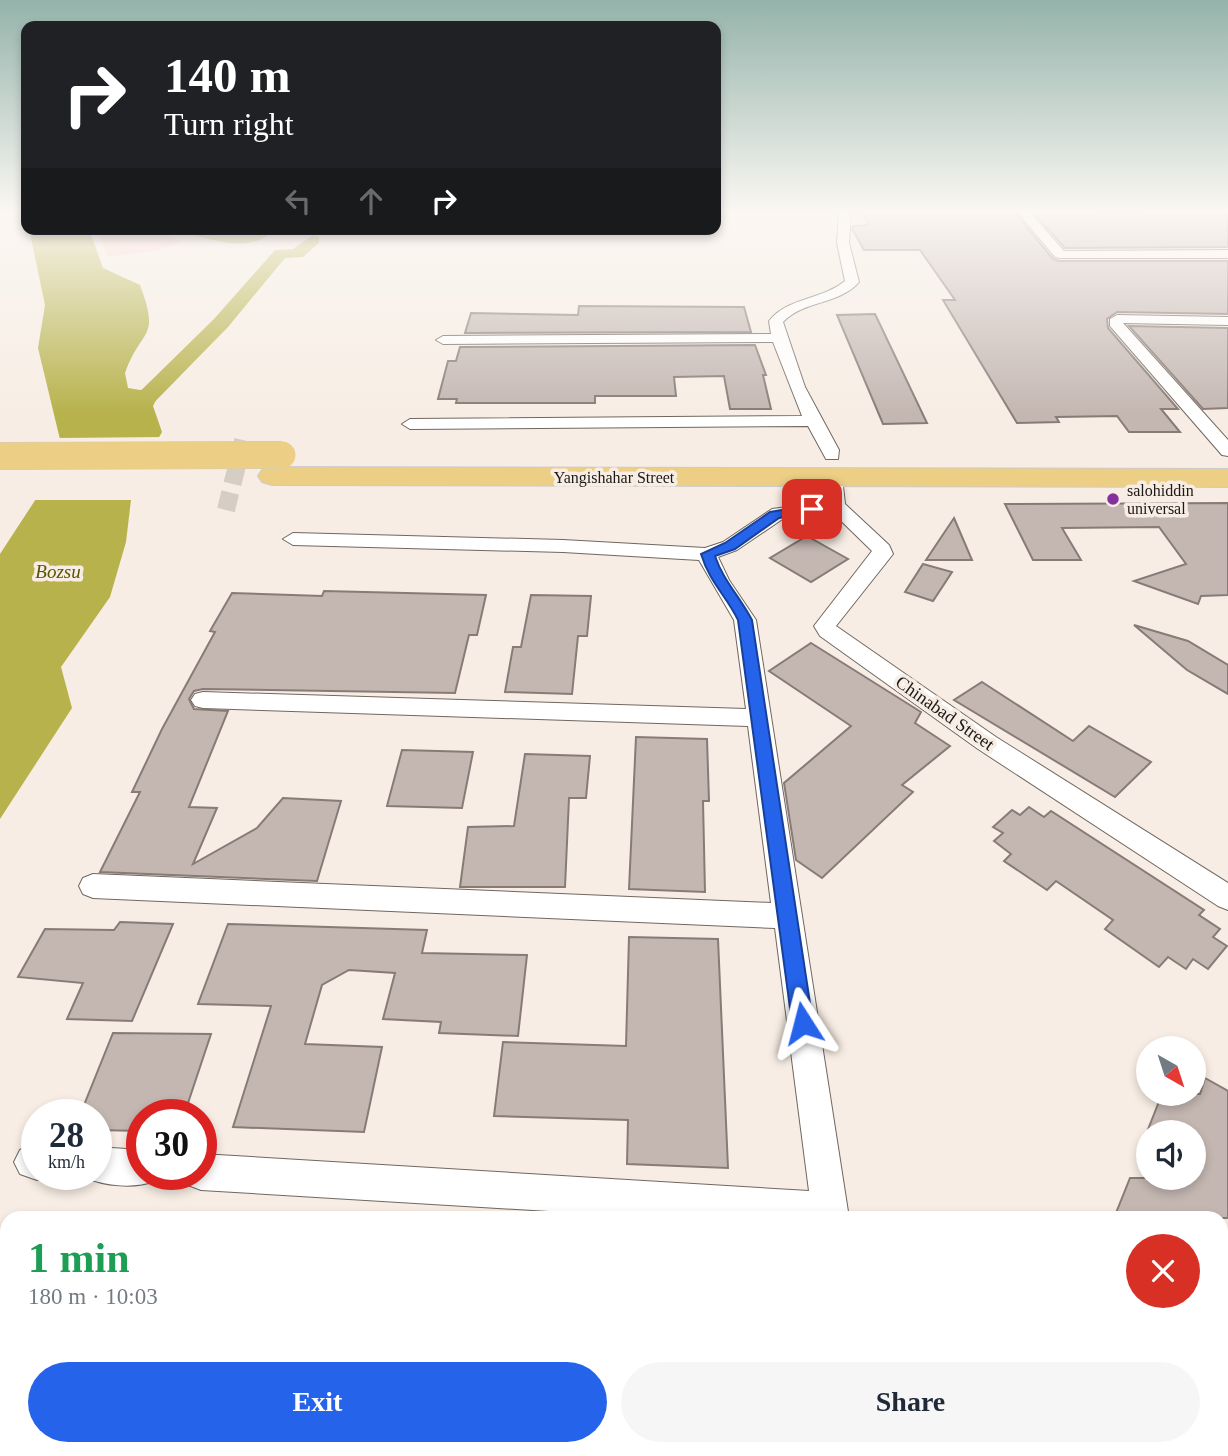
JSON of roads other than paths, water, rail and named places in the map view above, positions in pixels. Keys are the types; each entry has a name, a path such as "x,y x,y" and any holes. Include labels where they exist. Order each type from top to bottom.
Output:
{"main road":[{"name":"Yangishahar Street","path":"0,456 277,465 1132,467 1228,478"},
{"name":"Yangishahar Street","path":"1132,467 1228,456"},
{"name":"Yangishahar Street","path":"0,477 277,465"}],"street":[{"path":"293,539 563,546 707,554 730,546 779,513 836,506 827,439 813,421 779,338 776,321 782,313 821,301 852,282 851,278"},
{"path":"1228,321 1117,319 1115,323 1228,450"},
{"path":"443,340 779,338"},
{"path":"410,424 813,421"},
{"name":"Chinabad Street","path":"836,506 882,549 883,554 825,626 828,631 987,743 1228,898"},
{"path":"707,554 715,577 733,597 745,620 831,1211"},
{"path":"203,700 760,718"},
{"path":"93,886 787,916"},
{"path":"217,1173 786,1211"}],"water":[{"name":"Bozsu","path":"39,278 125,278 140,285 149,325 125,373 128,388 140,390 163,386 153,406 162,432 133,483 126,542 110,597 61,667 72,708 0,819 0,554 64,456 38,348 45,305"}],"waterway":[{"path":"127,417 221,323 260,278"}],"tunnel":[{"path":"226,510 245,433"}],"place":[{"name":"salohiddin universal","path":"1113,499"}]}
